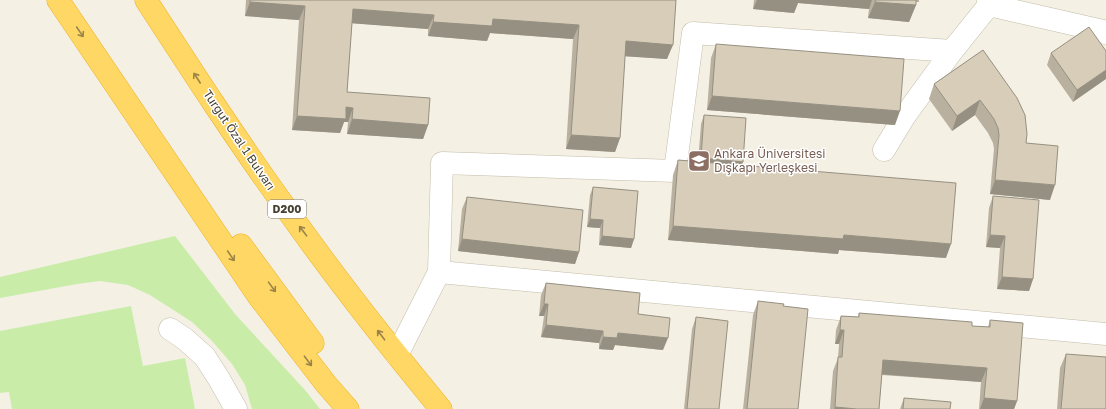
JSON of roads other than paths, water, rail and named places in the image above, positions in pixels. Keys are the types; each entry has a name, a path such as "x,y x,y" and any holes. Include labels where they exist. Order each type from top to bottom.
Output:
{"highway":[{"path":"58,0 259,296 326,384 348,409"},
{"path":"76,0 205,196 361,409"},
{"name":"Turgut Özal 1 Bulvarı","path":"146,0 225,120 288,211 397,355 441,409"},
{"path":"427,392 451,409"}],"street":[{"path":"884,150 904,117 988,3 1106,33"},
{"path":"397,355 440,272 442,163 674,171 693,33 952,51"},
{"path":"440,272 1106,334"},
{"path":"170,330 185,339 205,357 220,379 236,409"}],"place":[{"name":"Ankara Üniversitesi Dışkapı Yerleşkesi","path":"699,161"}]}
